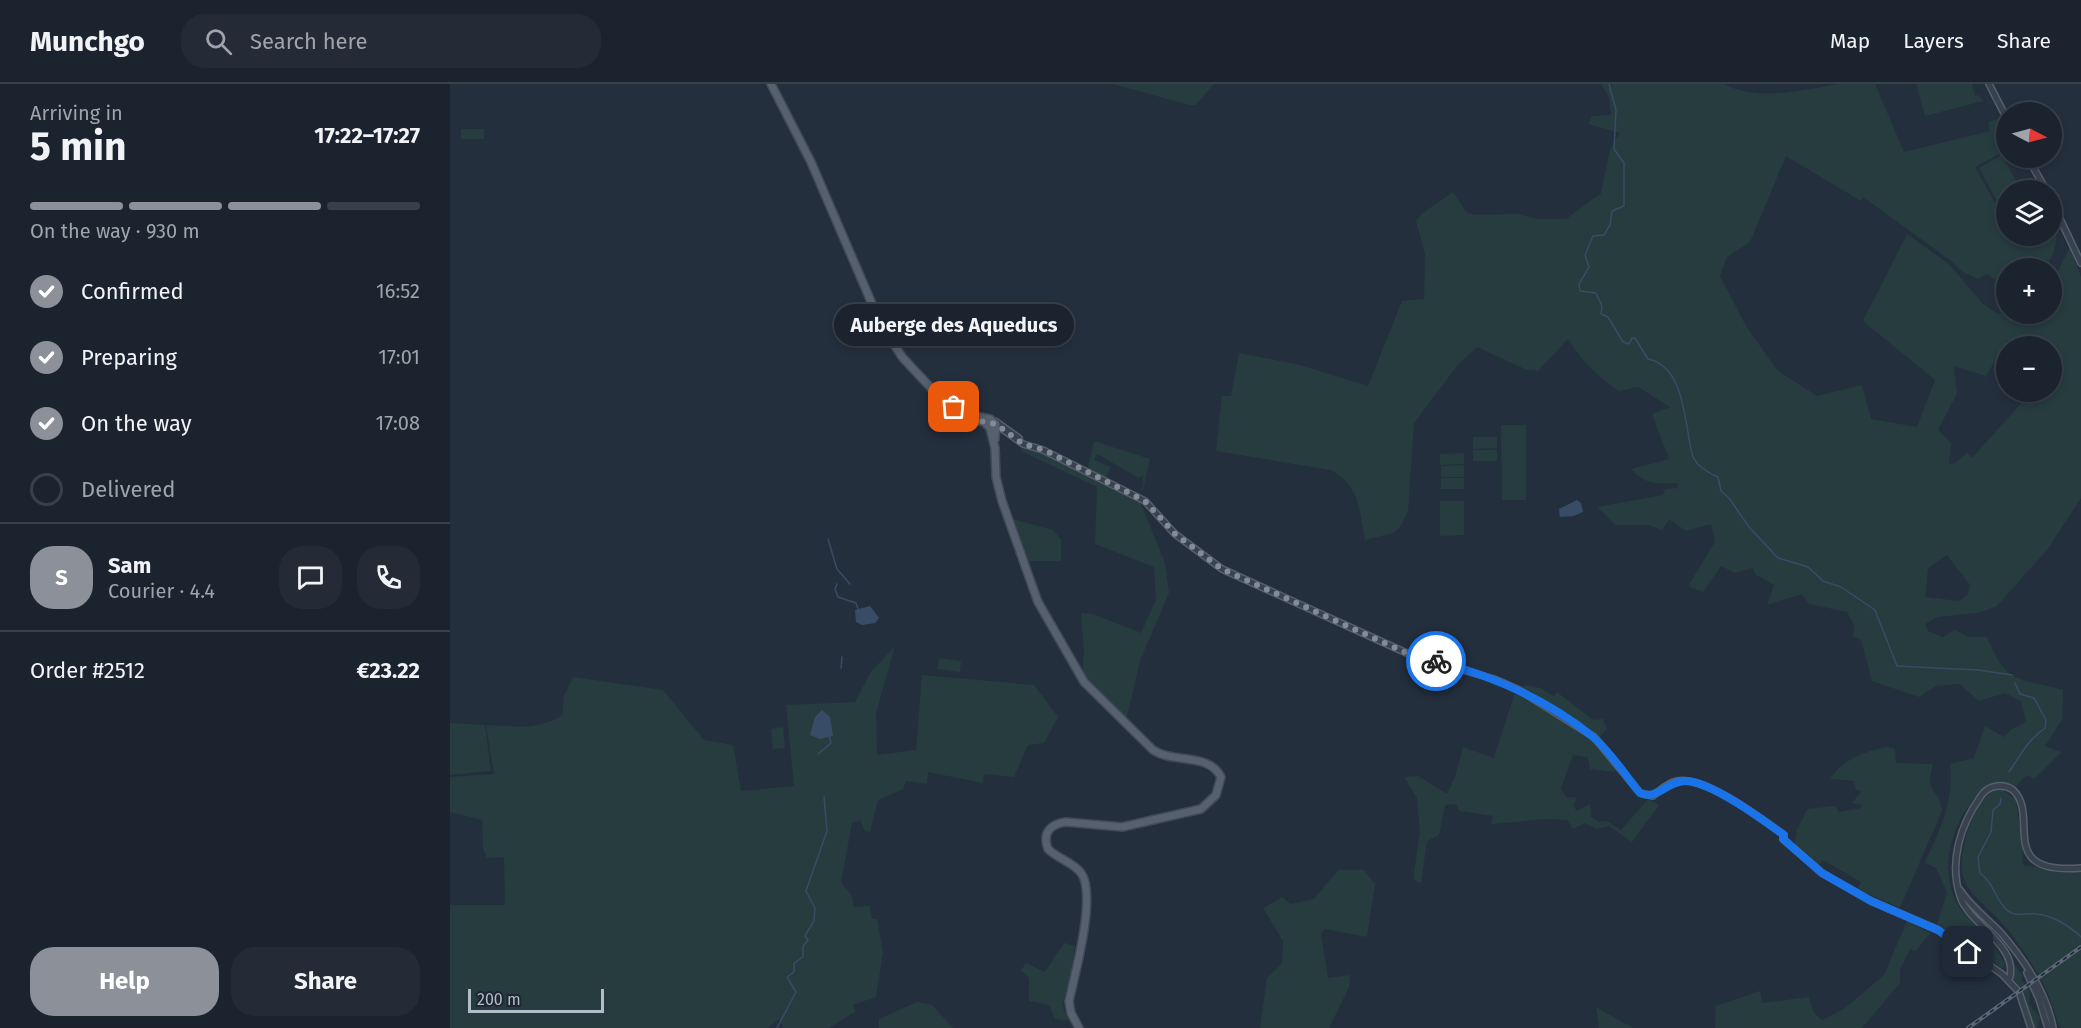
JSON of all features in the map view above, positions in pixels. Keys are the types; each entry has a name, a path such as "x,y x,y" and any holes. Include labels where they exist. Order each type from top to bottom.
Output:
{"main road":[{"path":"771,84 811,162 882,327 903,358 944,402 995,426 996,477 1002,501 1038,602 1084,682 1153,750 1167,756 1206,762 1216,768 1221,777 1216,795 1201,809 1122,827 1057,823 1047,831 1045,837 1048,849 1077,868 1088,887 1087,906 1070,1001 1071,1014 1079,1028"}],"street":[{"path":"1989,84 1998,102"},
{"path":"2062,223 2081,263"},
{"path":"995,426 1145,501 1175,534 1222,569 1411,655 1484,675 1520,690 1594,737 1640,793 1653,796 1676,781 1695,782 1706,786 1784,835 1783,839 1822,873 1871,901 1938,930 2009,980 2020,994 2031,1028"},
{"path":"2009,980 2011,965 1995,939 1967,909 1960,898 1955,859 1962,833 1980,796 1985,791 2002,785 2013,790 2021,801 2022,837 2029,853 2045,865 2081,868"},
{"path":"1959,887 1965,898 2002,934 2041,991 2053,1028"},
{"path":"2022,963 2037,994 2048,1028"},
{"path":"2002,975 2010,971 2011,965"}],"green space":[{"path":"1113,84 1214,84 1196,105 1189,105"},
{"path":"1601,84 1724,84 1751,92 1780,93 1838,84 1875,84 1904,152 1990,131 1988,122 1996,120 1996,156 1975,167 1996,205 1996,246 2055,246 2051,258 1996,258 1996,280 1987,274 1978,279 1963,272 1950,260 1863,197 1861,201 1786,156 1750,242 1727,257 1720,276 1746,326 1777,370 1817,396 1862,385 1871,419 1917,427 1935,380 1863,321 1907,234 1949,264 1983,304 1996,313 1996,324 2062,324 2062,263 2070,247 2081,277 2081,498 2047,550 1997,606 1978,613 1937,617 1925,624 1928,631 1943,637 1955,630 1968,637 1987,637 1994,653 2008,672 2024,680 2063,690 2062,720 2045,746 2061,752 2034,779 2027,775 2016,786 1990,784 1966,809 1952,842 1949,878 1953,895 1964,913 1996,949 2005,964 2003,969 1937,924 1947,892 1936,868 1925,863 1941,827 1948,804 1950,764 1974,758 1985,726 2004,737 2012,729 2026,722 2021,701 2005,693 1979,701 1959,684 1936,686 1919,697 1872,681 1861,640 1853,636 1854,625 1847,612 1809,604 1802,594 1767,605 1774,585 1756,575 1753,568 1735,573 1721,566 1703,592 1688,586 1715,542 1711,524 1686,531 1669,519 1662,530 1649,525 1616,525 1597,507 1663,495 1665,489 1678,488 1677,483 1664,484 1646,481 1631,469 1669,459 1652,414 1670,407 1638,387 1619,391 1590,368 1568,339 1538,371 1527,370 1477,347 1457,366 1414,423 1408,511 1400,527 1393,533 1365,540 1353,491 1340,476 1330,470 1216,451 1222,396 1231,396 1239,353 1300,365 1368,386 1402,301 1424,299 1425,254 1416,221 1420,216 1453,192 1466,212 1475,215 1519,214 1537,219 1566,219 1601,193 1610,149 1620,133 1588,124 1592,116 1611,115 1609,98","holes":["1947,555 1970,585 1968,594 1959,601 1925,597 1928,568"]},
{"path":"1916,84 1972,84 1975,96 1979,95 1983,101 1925,116"},
{"path":"461,129 484,129 484,139 461,139"},
{"path":"1996,158 1996,168 2009,168 2016,180 1996,180 1996,199 1979,168"},
{"path":"1501,425 1526,425 1526,500 1502,500"},
{"path":"1473,437 1497,437 1497,448 1473,449"},
{"path":"1094,441 1150,459 1142,494 1143,475 1139,478 1097,454 1094,460 1111,467 1106,478 1089,470"},
{"path":"1022,444 1139,499 1165,563 1169,593 1140,661 1126,721 1082,674 1084,652 1081,613 1093,614 1141,633 1156,600 1154,567 1095,544 1097,487 1021,451"},
{"path":"1473,450 1497,450 1497,461 1473,461"},
{"path":"1464,453 1464,464 1440,465 1440,454"},
{"path":"1464,465 1464,477 1441,477 1441,466"},
{"path":"1441,478 1464,478 1464,489 1441,489"},
{"path":"1440,501 1464,501 1464,535 1440,536"},
{"path":"1012,519 1053,530 1061,540 1061,561 1026,561"},
{"path":"895,646 876,713 877,755 916,750 922,675 1034,685 1058,717 1044,743 1028,745 1014,777 984,774 983,783 928,772 927,784 906,781 903,789 878,800 870,832 865,831 860,820 852,823 841,882 852,896 854,907 870,906 872,919 877,919 883,952 876,997 853,1005 855,1012 829,1028 783,1028 779,1019 768,1028 450,1028 450,905 505,905 504,857 487,858 483,849 482,820 450,812 450,777 494,774 486,725 526,726 553,720 562,715 564,696 573,677 663,690 704,740 733,745 741,791 794,786 786,705 855,702 870,673"},
{"path":"939,658 961,661 960,672 937,669"},
{"path":"1525,685 1540,688 1554,696 1557,692 1593,720 1603,719 1607,729 1600,736 1622,765 1614,772 1590,769 1588,757 1573,755 1561,789 1567,798 1577,797 1573,806 1577,811 1590,804 1591,817 1599,822 1607,821 1621,830 1648,799 1659,805 1632,842 1609,826 1597,829 1585,823 1573,829 1567,820 1547,819 1491,824 1493,816 1460,811 1456,804 1445,805 1439,835 1427,841 1421,883 1413,879 1420,832 1417,798 1404,777 1418,776 1447,794 1455,777 1463,747 1494,758 1514,695"},
{"path":"450,723 485,725 491,771 450,775"},
{"path":"783,727 785,748 773,749 771,729"},
{"path":"1887,747 1895,749 1896,763 1933,764 1930,781 1942,811 1900,908 1857,889 1861,882 1823,860 1818,866 1794,845 1797,830 1807,809 1835,806 1839,812 1861,808 1861,804 1852,803 1862,791 1856,790 1854,781 1830,779 1842,766 1855,757"},
{"path":"1995,790 2003,790 2016,800 2023,851 2022,863 2025,866 2081,871 2081,1028 2061,1028 2050,998 2030,961 2004,925 1966,884 1962,861 1967,832 1979,806"},
{"path":"1338,870 1364,870 1375,884 1367,937 1325,929 1321,934 1328,978 1350,975 1349,987 1329,1028 1260,1028 1267,978 1282,963 1283,941 1263,908 1282,897 1290,904 1314,899"},
{"path":"1907,921 1930,933 1916,951 1910,949 1900,969 1900,983 1862,1028 1715,1028 1716,1006 1760,991 1762,1003 1809,997 1814,1013 1822,1020 1845,1008 1884,975"},
{"path":"1064,943 1075,946 1072,970 1062,1005 1068,1021 1055,1019 1049,1005 1029,1001 1029,978 1021,970 1026,963 1045,972"},
{"path":"2015,965 2022,975 2021,980 2030,990 2029,1004 2040,1017 2038,1028 2034,1028 2023,991 2013,978"},
{"path":"917,1002 932,1005 953,1028 879,1028 879,1019"},
{"path":"1596,1007 1633,1028 1599,1028"}],"water":[{"path":"1577,500 1581,503 1583,512 1574,516 1560,517 1559,509"},
{"path":"870,606 879,618 875,623 862,625 856,622 855,610"},
{"path":"822,710 830,717 833,736 820,739 810,735 815,717"}],"waterway":[{"path":"1609,84 1616,110 1614,149 1624,163 1624,206 1612,211 1610,225 1604,235 1593,236 1585,255 1589,267 1579,284 1580,291 1596,293 1602,306 1601,314 1608,317 1623,342 1629,344 1632,338 1635,338 1648,359 1661,364 1670,374 1682,400 1690,445 1697,463 1718,477 1721,491 1729,498 1749,527 1778,558 1808,567 1823,581 1841,587 1875,610 1897,666 1978,670 2012,675"},
{"path":"828,539 837,569 850,584"},
{"path":"837,584 835,589 838,597 856,603 858,609"},
{"path":"841,668 842,657"},
{"path":"2009,772 2029,743 2045,728 2046,720 2034,698 2020,694 2015,683"},
{"path":"818,754 831,743 829,736"},
{"path":"777,1028 796,992 787,977 794,972 794,963 803,957 803,946 808,940 805,936 814,921 815,908 806,891 827,831 824,797"},
{"path":"2001,798 2000,804 1993,810 1991,832 1978,857 1980,873 1989,882 2004,907 2011,913 2048,916 2066,925 2081,937"}],"railway":[{"path":"1968,1028 2081,947"}],"way so far":[{"path":"954,407 974,420 996,424 1023,444 1044,450 1145,501 1152,506 1175,534 1222,569 1411,655 1436,661"}],"place":[{"name":"Auberge des Aqueducs","path":"954,407"}],"route":[{"path":"1436,661 1494,679 1520,690 1594,737 1640,793 1653,796 1676,781 1695,782 1706,786 1784,835 1783,839 1822,873 1871,901 1938,930 1968,952"}]}
